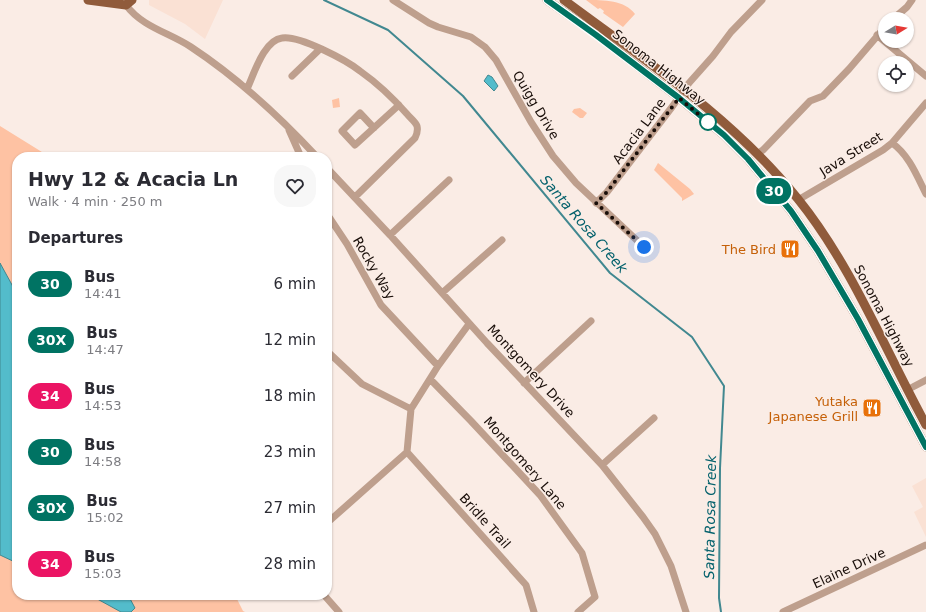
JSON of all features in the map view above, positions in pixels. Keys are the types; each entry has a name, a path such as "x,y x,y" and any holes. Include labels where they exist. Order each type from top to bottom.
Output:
{"main road":[{"path":"88,0 129,2"},
{"name":"Sonoma Highway","path":"547,0 679,98 724,135 743,153 791,211 832,275 858,319 926,447"},
{"name":"Sonoma Highway","path":"564,0 685,89 731,130 782,181 822,232 844,269 926,425"},
{"path":"898,395 907,390"}],"street":[{"name":"Quigg Drive","path":"393,0 429,23 471,37 485,47 496,60 531,122 553,156 576,183 644,247"},
{"name":"Acacia Lane","path":"596,203 607,192 685,89 731,32 762,0"},
{"path":"901,12 912,0"},
{"path":"129,2 135,16 190,46 247,89 288,126 312,152"},
{"path":"756,154 763,150 810,101 823,96 849,69 877,35 926,76"},
{"path":"247,89 269,45 275,40 290,38 302,41 320,49 359,70 399,105 417,127 418,133 415,138 355,197"},
{"path":"292,76 320,49"},
{"name":"Java Street","path":"798,200 883,150 892,143 926,104"},
{"path":"374,128 360,113 342,131 355,145 374,128 399,105"},
{"path":"288,126 299,152"},
{"path":"892,143 901,149 906,156 926,194"},
{"name":"Montgomery Drive","path":"332,173 390,235 469,324 602,465 655,534 671,566 686,612"},
{"path":"390,235 449,180"},
{"name":"Rocky Way","path":"332,222 347,244 381,305 438,366"},
{"path":"442,293 502,240"},
{"path":"524,383 591,321"},
{"path":"332,520 407,452 411,409 438,366 469,324"},
{"path":"332,356 362,384 411,409"},
{"name":"Montgomery Lane","path":"430,379 540,495 582,553 595,597 578,612"},
{"path":"907,390 926,380"},
{"path":"602,465 654,418"},
{"name":"Bridle Trail","path":"407,452 526,585 534,612"},
{"name":"Elaine Drive","path":"783,612 926,545"},
{"path":"328,600 339,612"}],"shaded area":[{"path":"149,0 223,0 205,39 185,24 149,5"},
{"path":"586,0 620,3 631,9 635,14 623,27 603,13 604,11 600,8 598,9"},
{"path":"339,98 340,107 333,108 332,100"},
{"path":"580,108 587,113 583,118 580,118 572,112 574,109"},
{"path":"0,126 42,152 12,152 12,600 238,600 245,612 0,612"},
{"path":"658,163 694,194 682,201 682,198 654,170"},
{"path":"926,478 926,537 914,512 923,507 912,486"}],"water":[{"path":"488,75 492,77 498,86 494,91 484,81"},
{"path":"0,263 12,285 12,561 0,555"},
{"path":"99,600 131,600 135,608 131,612 121,612"}],"waterway":[{"name":"Santa Rosa Creek","path":"324,0 388,30 463,96 610,273 692,337 724,386 720,468 719,598 721,612"}],"bus line":[{"name":"30","path":"547,0 679,98 724,135 748,159 791,211 818,251 858,319 926,447"}],"place":[{"name":"The Bird","path":"790,249"},
{"name":"Yutaka Japanese Grill","path":"872,408"}],"route":[{"path":"644,247 596,203 607,192 679,98 709,123 708,122"}]}
